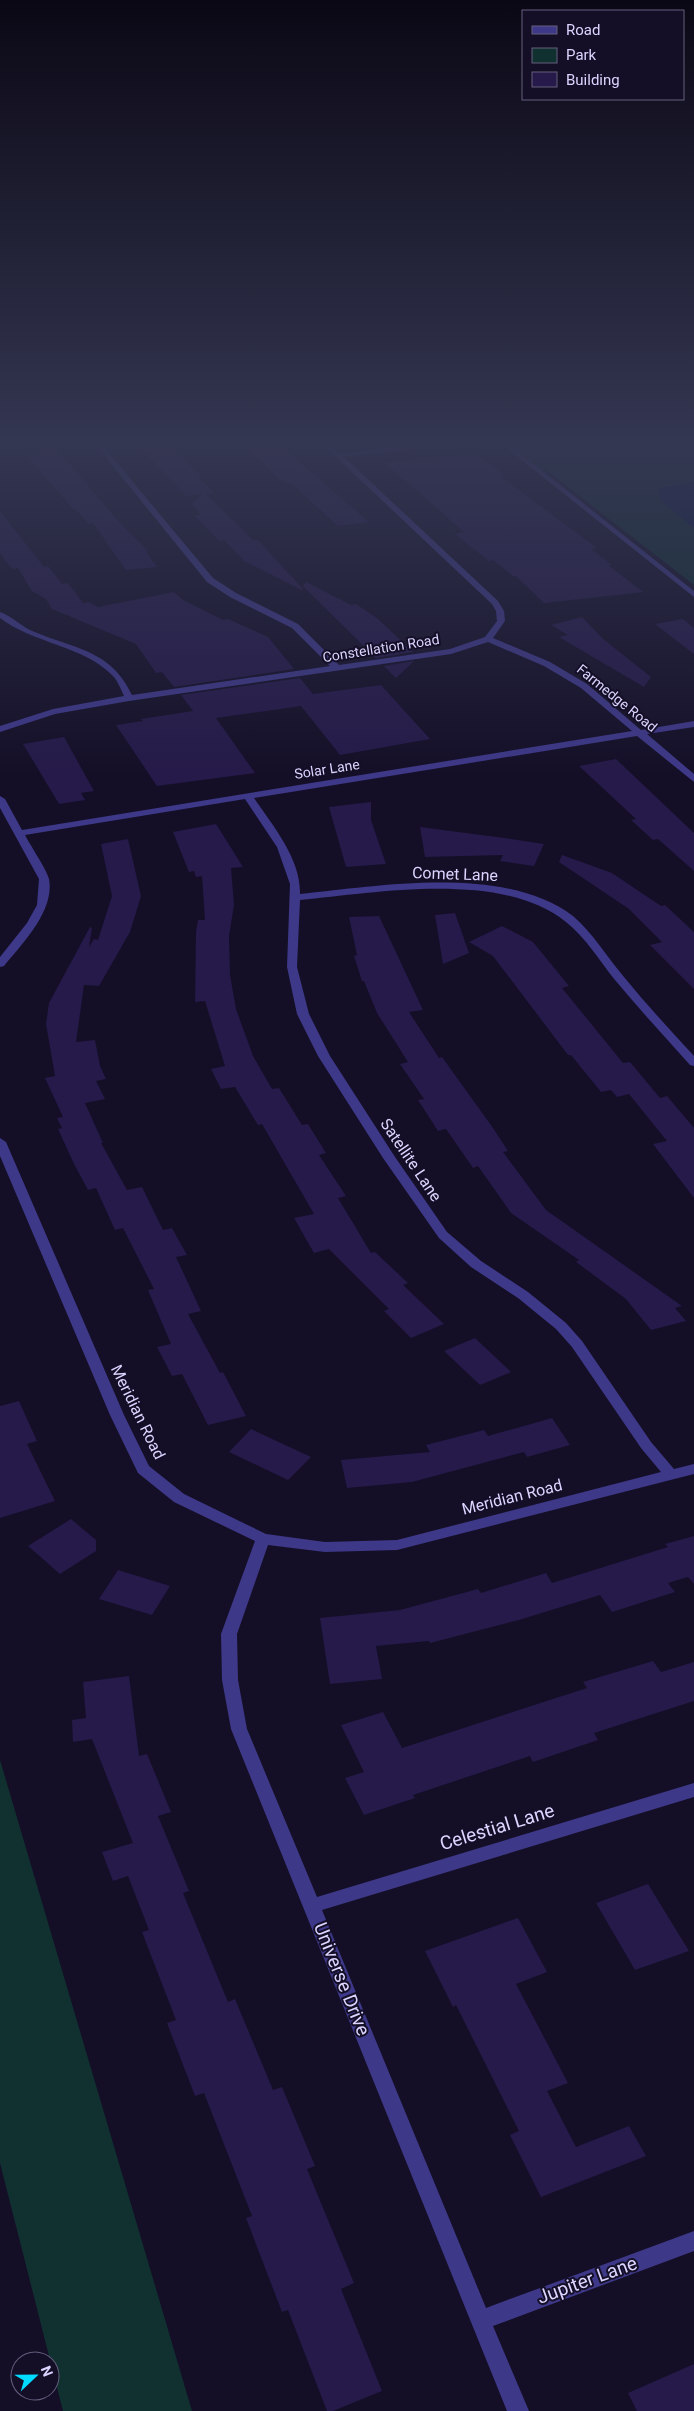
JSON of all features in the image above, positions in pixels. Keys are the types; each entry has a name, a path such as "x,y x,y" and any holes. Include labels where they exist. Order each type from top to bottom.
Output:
{"street":[{"path":"187,552 210,580 233,595 295,626 337,668"},
{"path":"440,552 495,603 500,611 501,621 488,639"},
{"path":"639,552 694,595"},
{"path":"0,614 30,633 94,659 116,675 129,698"},
{"name":"Constellation Road","path":"0,729 53,712 129,698 452,651 488,639"},
{"name":"Farmedge Road","path":"488,639 568,676 694,778"},
{"name":"Solar Lane","path":"19,833 694,724"},
{"name":"Satellite Lane","path":"248,796 282,846 295,884 292,967 303,1014 324,1056 389,1158 443,1235 476,1264 523,1295 561,1326 577,1344 646,1445 671,1475"},
{"path":"0,799 44,879 42,905 32,924 0,964"},
{"name":"Comet Lane","path":"293,898 409,888 458,887 492,890 536,901 562,913 582,932 694,1063"},
{"name":"Meridian Road","path":"0,1142 117,1415 143,1469 179,1498 263,1539 325,1547 397,1545 694,1468"},
{"name":"Universe Drive","path":"263,1539 229,1634 230,1680 239,1729 518,2411"},
{"name":"Celestial Lane","path":"312,1906 694,1790"},
{"name":"Jupiter Lane","path":"480,2320 694,2241"}],"green space":[{"path":"651,552 694,552 694,585"},
{"path":"0,1760 192,2411 63,2411 60,2399 60,2351 48,2351 0,2163"}],"building":[{"path":"32,552 44,567 48,566 62,584 68,583 83,603 89,602 98,607 174,592 183,600 223,620 228,619 268,637 294,669 174,687 162,672 156,673 136,644 52,609 46,599 32,591 18,568 12,569 0,553"},
{"path":"113,552 147,552 157,567 126,570"},
{"path":"235,552 269,552 303,589 302,590 244,561"},
{"path":"477,552 594,552 612,565 608,565 643,592 544,603 516,576 513,576 493,560 489,561"},
{"path":"306,582 351,605 356,604 378,619 413,652 376,658 303,586"},
{"path":"582,617 603,639 651,677 644,687 559,637 568,635 551,625"},
{"path":"683,619 694,628 694,654 655,624"},
{"path":"414,661 396,678 384,666"},
{"path":"300,678 313,694 381,685 430,739 340,755 301,706 216,718 255,773 157,786 116,725 193,711 181,695"},
{"path":"64,737 94,791 81,793 85,800 59,804 23,744"},
{"path":"616,759 694,833 694,871 658,839 653,840 631,820 636,819 579,766"},
{"path":"371,802 371,820 386,864 346,867 329,807"},
{"path":"216,824 243,867 231,868 234,905 229,936 230,975 236,1009 253,1056 272,1089 279,1088 302,1125 308,1124 326,1153 319,1155 346,1196 338,1198 371,1253 375,1252 408,1283 403,1285 444,1324 411,1338 384,1311 389,1309 329,1249 314,1253 294,1218 314,1214 262,1124 258,1125 235,1087 221,1089 211,1069 225,1066 205,1001 195,1002 196,932 198,920 205,920 202,876 196,877 194,871 189,872 173,832"},
{"path":"420,827 544,844 534,866 500,861 503,855 425,857"},
{"path":"128,839 141,896 130,932 99,986 84,985 76,1042 95,1040 100,1066 106,1079 96,1081 105,1099 85,1103 103,1143 101,1143 127,1190 142,1187 163,1230 172,1228 187,1255 176,1257 201,1311 188,1314 220,1373 223,1372 246,1416 208,1425 182,1374 172,1376 157,1347 171,1344 148,1290 154,1289 123,1228 115,1230 96,1188 88,1190 74,1164 58,1129 62,1128 57,1118 63,1117 45,1078 55,1076 46,1024 49,1003 90,927 92,928 89,947 94,939 98,940 112,896 101,844"},
{"path":"562,855 612,873 661,906 665,905 694,932 694,989 650,945 662,942 629,909 559,862"},
{"path":"455,913 469,953 443,964 435,915"},
{"path":"379,916 423,1010 409,1012 439,1058 442,1057 493,1128 508,1151 503,1152 546,1210 682,1306 675,1308 686,1321 651,1330 626,1299 576,1262 579,1260 511,1213 478,1166 473,1168 446,1129 438,1131 418,1100 424,1099 400,1064 408,1062 377,1013 364,981 362,981 354,956 357,955 349,917"},
{"path":"502,926 533,942 569,986 562,988 623,1063 630,1062 660,1098 667,1096 694,1128 694,1198 653,1144 667,1141 629,1094 617,1097 611,1090 601,1092 571,1055 568,1055 493,956 469,942"},
{"path":"475,1338 511,1372 480,1385 444,1351"},
{"path":"19,1401 37,1441 27,1444 55,1501 0,1518 0,1406"},
{"path":"552,1418 570,1445 527,1457 524,1452 412,1482 347,1488 341,1460 430,1452 426,1445 484,1430 488,1436"},
{"path":"251,1429 311,1457 288,1480 229,1452"},
{"path":"71,1519 96,1540 96,1551 60,1574 28,1546"},
{"path":"694,1536 694,1584 688,1577 668,1583 675,1592 612,1612 600,1595 519,1620 430,1643 429,1641 376,1646 382,1679 330,1684 320,1618 400,1610 478,1589 481,1593 546,1573 552,1583 668,1547 665,1544"},
{"path":"118,1570 170,1586 152,1615 99,1599"},
{"path":"653,1661 661,1672 694,1662 694,1701 594,1733 598,1740 533,1762 530,1756 413,1795 415,1798 364,1815 345,1778 364,1772 341,1725 383,1712 402,1748 587,1688 583,1682"},
{"path":"129,1676 139,1756 147,1754 171,1812 158,1816 189,1891 183,1893 228,2002 235,1999 273,2090 282,2087 315,2166 307,2169 354,2283 341,2289 382,2391 333,2411 327,2411 288,2310 282,2312 246,2218 252,2216 204,2093 195,2096 167,2023 176,2020 142,1932 149,1930 128,1876 113,1881 102,1852 133,1843 92,1739 73,1742 72,1720 86,1718 83,1682"},
{"path":"648,1884 689,1951 635,1970 596,1903"},
{"path":"518,1918 547,1972 516,1984 568,2083 547,2091 576,2147 629,2126 646,2156 541,2197 510,2135 519,2131 456,2005 453,2007 425,1951"},
{"path":"694,2364 694,2411 637,2411 628,2393"}]}
